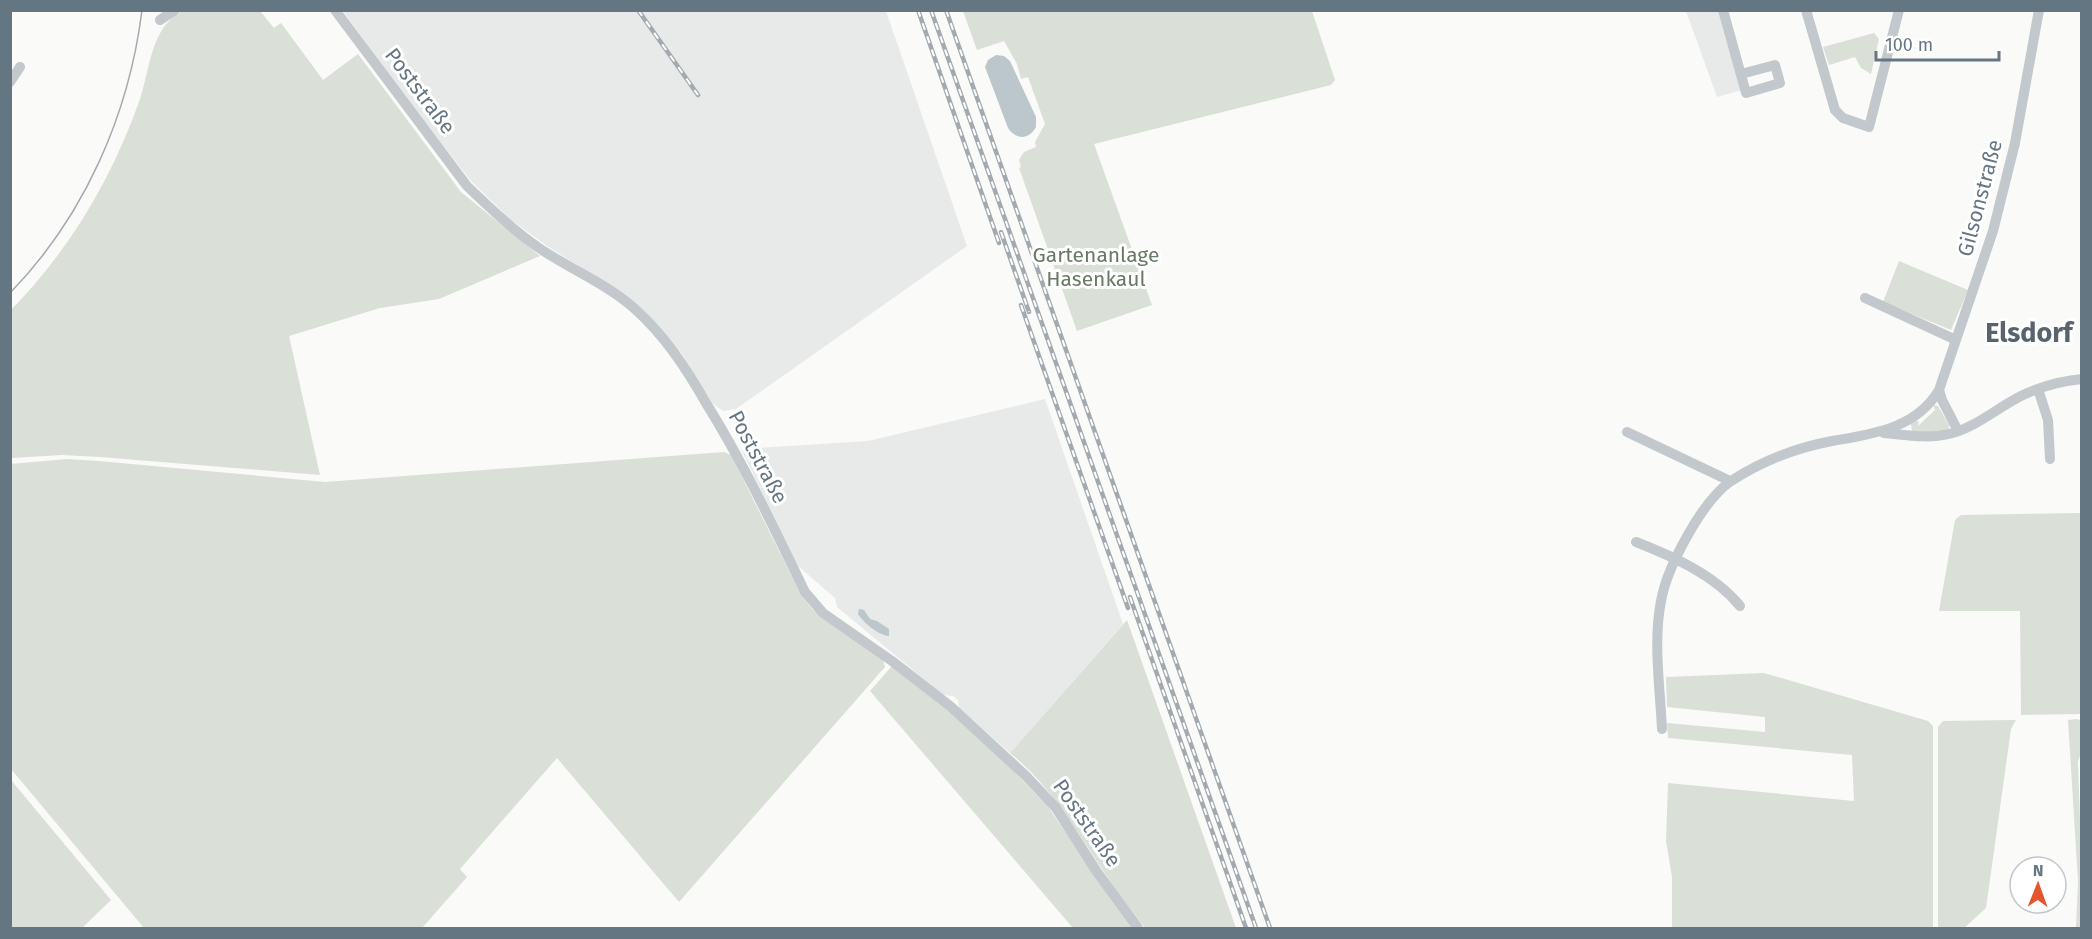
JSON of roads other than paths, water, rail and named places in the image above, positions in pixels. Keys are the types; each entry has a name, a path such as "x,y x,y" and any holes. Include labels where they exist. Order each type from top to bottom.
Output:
{"street":[{"path":"160,20 175,10"},
{"name":"Poststraße","path":"335,10 467,186 493,212 540,248 633,307 674,350 734,447 805,592 815,606 950,706 1026,776 1056,808 1097,872 1138,928"},
{"path":"1723,10 1741,74"},
{"path":"1806,10 1835,110 1843,118 1869,127 1899,10"},
{"name":"Gilsonstraße","path":"1662,729 1658,645 1659,616 1667,580 1686,536 1720,490 1731,481 1780,454 1897,427 1930,403 1939,390 1996,222 2016,142 2039,10"},
{"path":"10,82 20,67"},
{"path":"1865,298 1956,339"},
{"name":"Gilsonstraße","path":"1878,433 1933,437 1958,431 2038,389 2053,383 2082,379"},
{"path":"2038,389 2048,420 2050,459"},
{"path":"1939,390 1958,431"},
{"path":"1627,432 1731,481"},
{"path":"1636,542 1676,558 1730,594 1740,606"}],"tram line":[{"path":"10,293 60,231 81,198 99,162 126,88 136,49 142,10"}],"railway":[{"path":"638,10 698,95"},
{"path":"918,10 999,243"},
{"path":"931,10 1256,928"},
{"path":"946,10 1270,928"},
{"path":"1001,232 1029,312"},
{"path":"1021,305 1128,608"},
{"path":"1130,597 1246,928"}],"district":[{"name":"Elsdorf","path":"2029,333"}],"park label":[{"name":"Gartenanlage Hasenkaul","path":"1096,267"}]}
